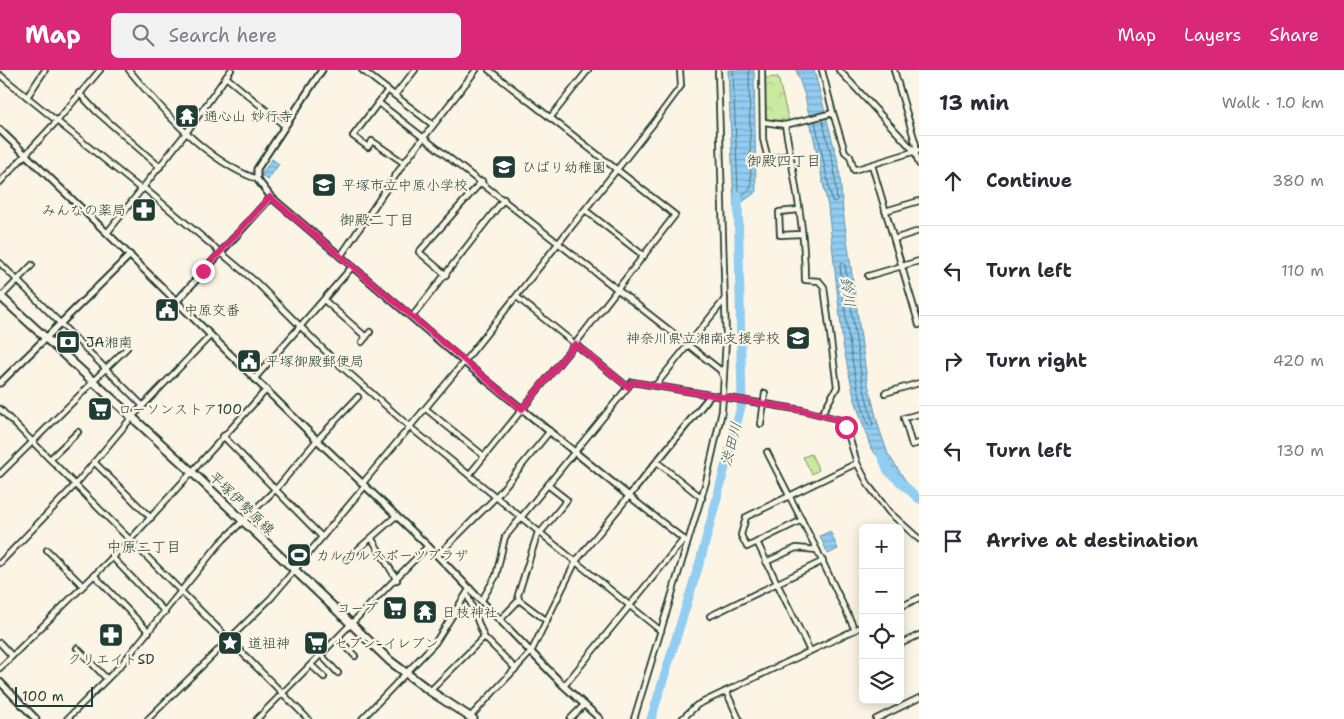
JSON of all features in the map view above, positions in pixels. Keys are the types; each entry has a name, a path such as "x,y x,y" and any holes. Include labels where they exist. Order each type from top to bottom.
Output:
{"main road":[{"name":"平塚伊勢原線","path":"0,297 94,381 407,674 470,719"}],"street":[{"path":"26,97 45,70"},
{"path":"0,182 57,121 100,70"},
{"path":"129,70 186,133 220,158 257,180 270,197 464,362 685,540"},
{"path":"108,233 186,133 231,70"},
{"path":"257,180 257,169 321,70"},
{"path":"362,70 433,125"},
{"path":"395,95 414,70"},
{"path":"340,257 404,163 476,70"},
{"path":"469,475 618,290 675,215 489,70"},
{"path":"550,118 588,70"},
{"path":"148,719 271,598 322,537 517,297 681,86 680,70"},
{"path":"634,719 661,630 685,540 702,498 722,411 725,299 718,70"},
{"path":"762,70 764,139 768,159 790,155"},
{"path":"822,70 845,152 850,156 854,170 917,151"},
{"path":"839,70 917,151"},
{"path":"894,70 916,145 919,164"},
{"path":"0,75 222,251 410,428 661,630"},
{"path":"226,77 285,126"},
{"path":"388,90 353,136 368,146 372,141 404,163"},
{"path":"79,93 90,102 96,111 160,166"},
{"path":"378,103 482,181 688,344 720,370 724,377"},
{"path":"764,122 785,125 833,113"},
{"path":"785,125 799,210 805,280 819,281 824,287 837,387 822,414"},
{"path":"0,130 108,233 210,336 363,485 438,555 468,591 482,600 564,686 600,719"},
{"path":"872,165 919,326"},
{"path":"795,180 802,179"},
{"path":"446,275 419,252 482,181"},
{"path":"176,302 270,197"},
{"path":"412,317 504,199"},
{"path":"885,211 919,201"},
{"path":"585,210 644,256"},
{"path":"799,210 779,212 780,235 802,234"},
{"path":"894,239 919,232"},
{"path":"0,383 130,255"},
{"path":"868,276 919,261"},
{"path":"0,263 143,406"},
{"path":"0,297 32,265"},
{"path":"255,378 352,267"},
{"path":"517,297 628,387"},
{"path":"655,386 725,299"},
{"path":"324,300 366,337"},
{"path":"362,342 370,332"},
{"path":"0,563 76,484 132,417 210,336"},
{"path":"0,474 127,348"},
{"path":"482,600 496,576 506,537 632,382 763,403 822,414 841,420 846,427 857,463 869,486 889,512 919,539"},
{"path":"885,394 919,383"},
{"path":"0,668 130,540 267,390"},
{"path":"761,424 765,393"},
{"path":"470,719 531,652 576,561 710,396"},
{"path":"67,719 107,679 149,632 220,543 274,490 317,440 358,397"},
{"path":"0,409 308,719"},
{"path":"426,409 484,456"},
{"path":"919,414 904,418 912,445 919,443"},
{"path":"438,555 496,497 550,431"},
{"path":"50,459 78,432"},
{"path":"223,436 322,537"},
{"path":"767,452 823,561 855,630"},
{"path":"94,462 151,518"},
{"path":"657,462 702,498"},
{"path":"802,520 747,547 741,535 746,517 857,463"},
{"path":"547,621 519,600 518,595 539,532 567,500 549,486"},
{"path":"347,559 396,516"},
{"path":"372,539 397,580"},
{"path":"564,686 685,540"},
{"path":"757,542 810,651"},
{"path":"257,719 397,580 428,546"},
{"path":"766,562 796,548 817,550"},
{"path":"47,550 82,586"},
{"path":"112,557 165,612"},
{"path":"710,616 823,561"},
{"path":"94,575 149,632"},
{"path":"468,591 484,637 516,669"},
{"path":"362,719 435,643 468,591"},
{"path":"904,605 919,598"},
{"path":"501,619 519,600"},
{"path":"682,719 697,705 859,628"},
{"path":"904,642 919,635"},
{"path":"430,691 484,637"},
{"path":"338,638 355,656"},
{"path":"0,643 12,656"},
{"path":"77,648 107,679"},
{"path":"321,655 338,673"},
{"path":"311,665 324,677"},
{"path":"0,682 36,719"},
{"path":"726,691 739,719"},
{"path":"876,719 919,698"},
{"path":"570,719 584,706"}],"green space":[{"path":"778,77 789,122 781,123 766,119 765,78"},
{"path":"811,454 819,470 812,474 803,457"}],"water":[{"path":"728,70 754,70 756,192 734,208"},
{"path":"796,70 814,70 839,166 843,211 867,380 879,428 888,454 917,498 871,449 854,397 843,345 828,207 805,96"},
{"path":"272,159 279,164 268,180 261,175"},
{"path":"830,531 838,549 828,554 820,536"}],"waterway":[{"name":"渋田川","path":"651,719 701,558 742,403 738,195"},
{"name":"鈴川","path":"881,454 888,471 919,499"}],"place":[{"name":"通心山 妙行寺","path":"187,116"},
{"name":"ひばり幼稚園","path":"504,167"},
{"name":"平塚市立中原小学校","path":"324,185"},
{"name":"みんなの薬局","path":"144,210"},
{"name":"中原交番","path":"167,310"},
{"name":"神奈川県立湘南支援学校","path":"798,338"},
{"name":"JA湘南","path":"68,342"},
{"name":"平塚御殿郵便局","path":"249,361"},
{"name":"ローソンストア100","path":"100,409"},
{"name":"カルカルスポーツプラザ","path":"299,555"},
{"name":"コープ","path":"395,608"},
{"name":"日枝神社","path":"425,612"},
{"name":"クリエイトSD","path":"111,635"},
{"name":"道祖神","path":"230,643"},
{"name":"セブン-イレブン","path":"316,643"}],"district":[{"name":"御殿四丁目","path":"784,161"},
{"name":"御殿二丁目","path":"377,220"},
{"name":"中原二丁目","path":"144,547"}],"route":[{"path":"203,271 270,197 522,409 575,344 628,387 632,382 710,396 764,403 822,414 841,420 846,427"}]}
